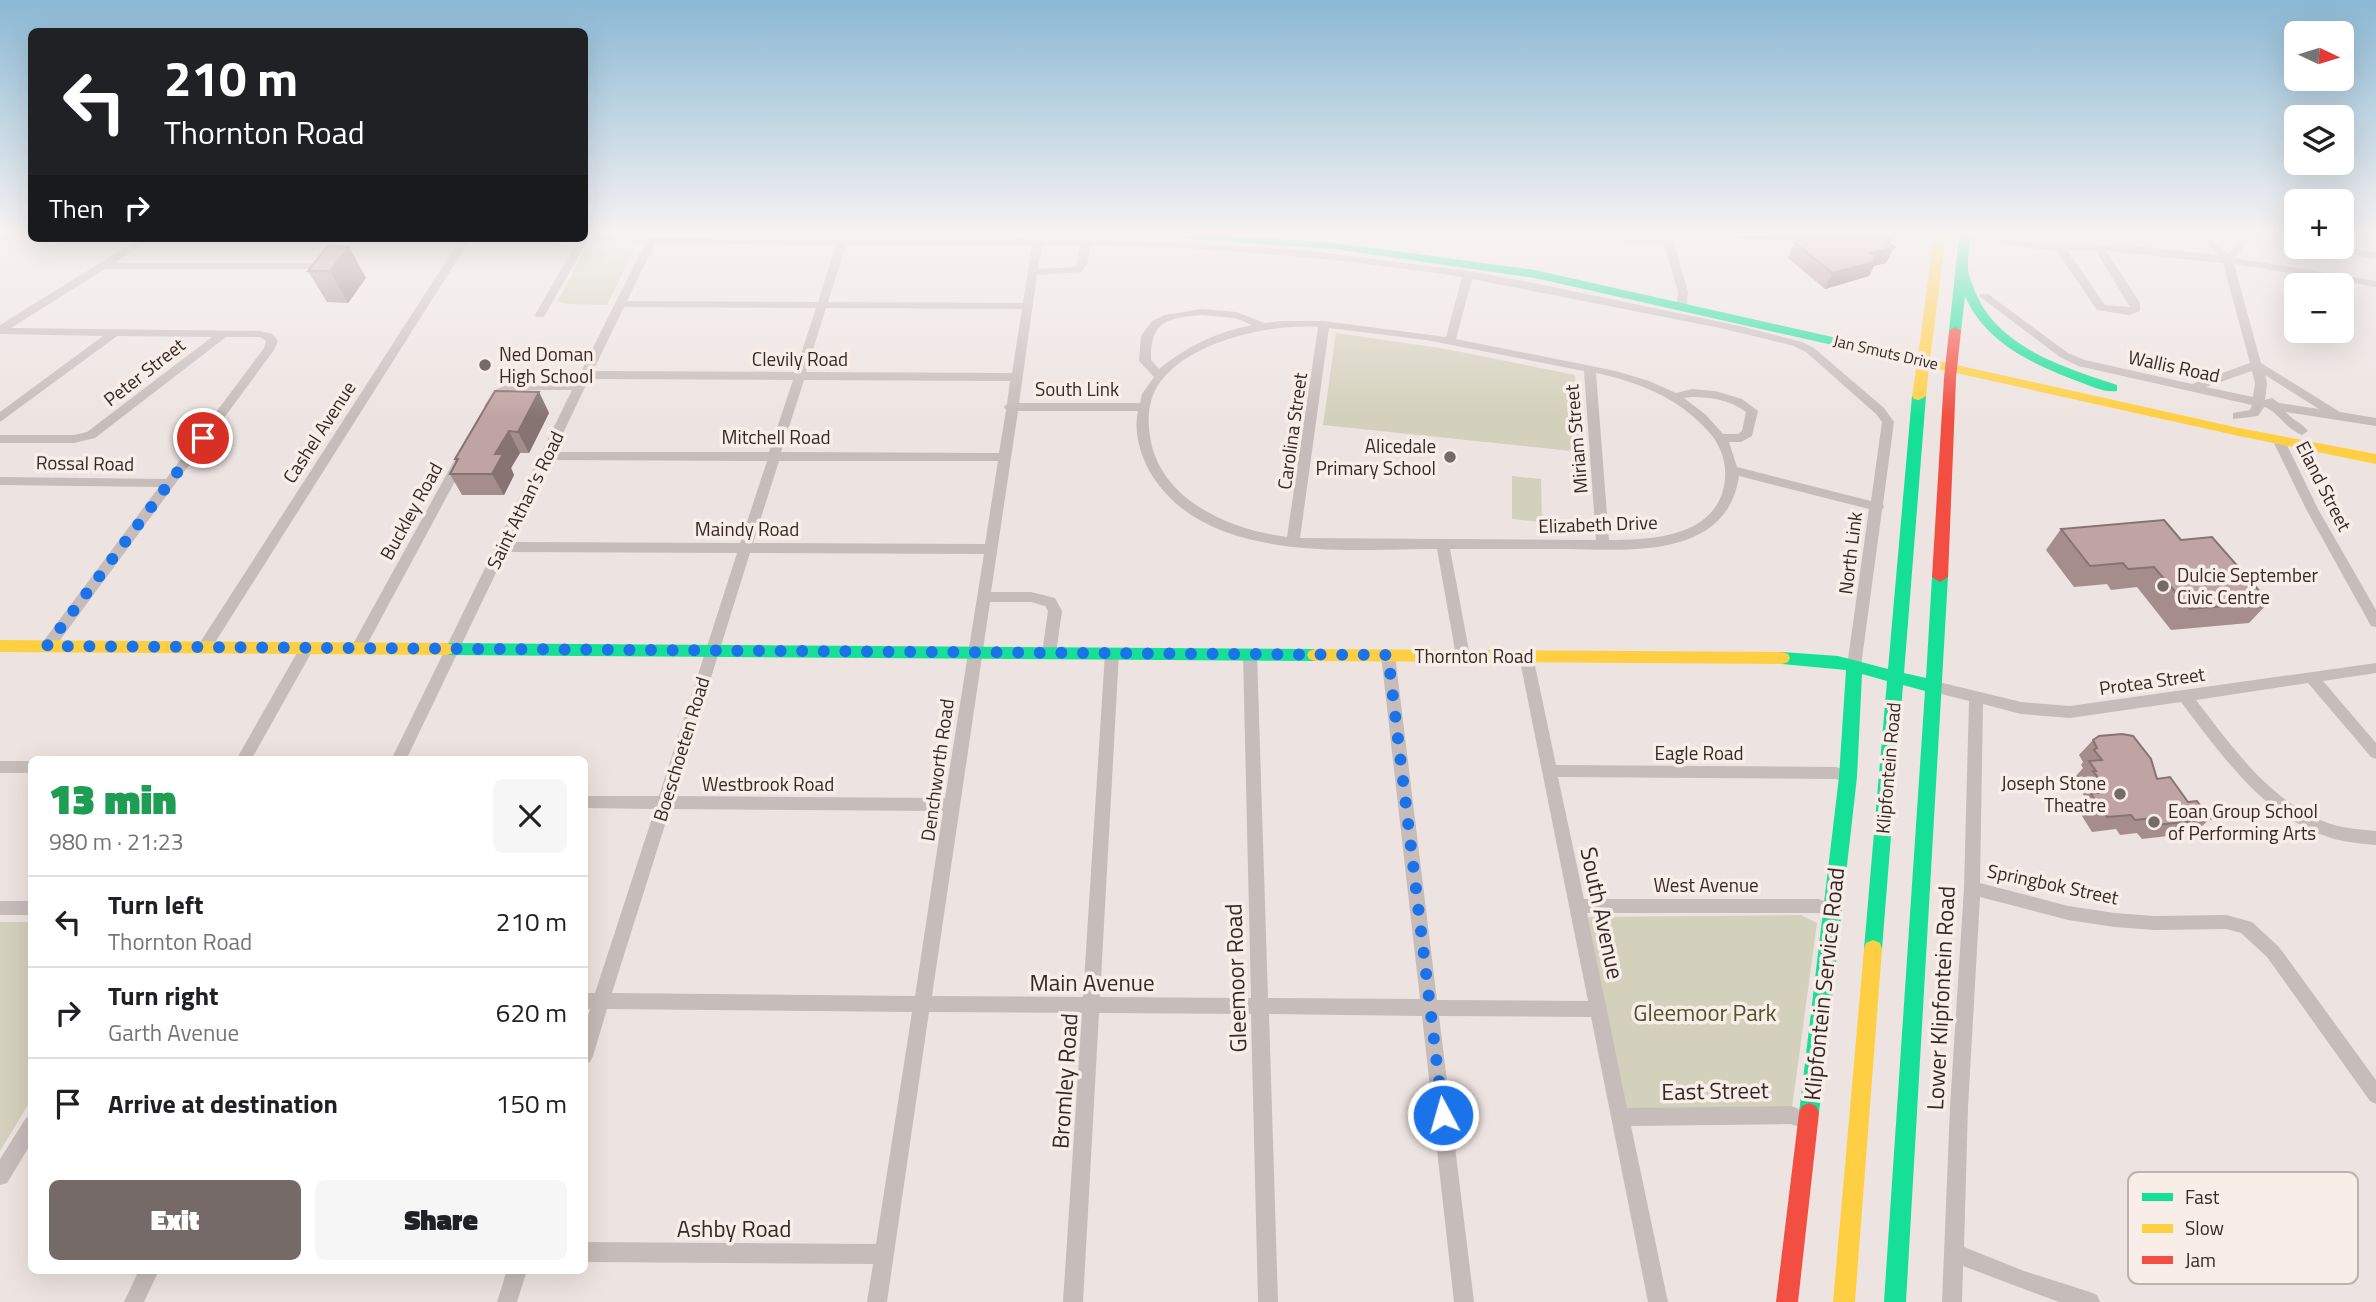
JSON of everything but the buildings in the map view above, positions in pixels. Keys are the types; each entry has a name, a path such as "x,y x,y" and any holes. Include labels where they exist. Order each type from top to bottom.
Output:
{"main road":[{"name":"Jan Smuts Drive","path":"1670,297 1683,299"},
{"name":"Jan Smuts Drive","path":"1674,297 1923,354 2112,388 2376,446"},
{"name":"Klipfontein Road","path":"1844,1302 1923,354 1931,297"},
{"name":"Klipfontein Road","path":"1895,1302 1935,688 1952,360 1959,297"},
{"path":"1973,297 1978,308 2008,340 2061,369 2112,388"},
{"name":"Jan Smuts Drive","path":"1952,360 2279,441 2376,459"},
{"name":"Thornton Road","path":"0,646 1814,658 1935,688"},
{"name":"Klipfontein Service Road","path":"1787,1302 1847,777 1854,666"}],"street":[{"path":"0,331 54,297"},
{"name":"Cashel Avenue","path":"204,648 428,297"},
{"path":"540,315 550,297"},
{"name":"Saint Athan's Road","path":"400,756 624,297"},
{"name":"Boeschoeten Road","path":"588,1032 593,1001 665,803 825,297"},
{"name":"Denchworth Road","path":"877,1302 1028,297"},
{"path":"1450,341 1462,297"},
{"path":"1583,297 1660,312 1805,347 1880,411 1888,422 1878,506"},
{"name":"Wallis Road","path":"1985,297 2064,355 2077,361 2260,402 2376,422"},
{"path":"2093,297 2101,308 2129,312 2136,309 2131,297"},
{"path":"2237,415 2254,413 2260,402 2261,383 2238,297"},
{"path":"620,304 1026,306"},
{"path":"1160,376 1145,361 1147,335 1153,327 1176,314 1195,312 1242,316 1261,326"},
{"path":"1143,407 1160,376 1186,353 1209,341 1261,326 1284,323 1324,324 1450,341 1590,369 1640,382 1675,398 1705,420 1721,439 1733,470"},
{"name":"Carolina Street","path":"1293,543 1324,324"},
{"path":"0,331 224,333 260,334 271,338 270,348 47,646"},
{"path":"0,418 114,333"},
{"name":"Peter Street","path":"0,439 85,437 95,433 224,333"},
{"path":"2192,387 2257,365"},
{"path":"2257,365 2342,418"},
{"name":"Miriam Street","path":"1590,369 1603,546"},
{"name":"Clevily Road","path":"583,380 1015,377"},
{"path":"481,423 495,397 506,388 583,380"},
{"path":"2261,383 2287,421 2302,431"},
{"path":"1675,398 1691,391 1746,404 1752,411 1748,433 1741,438 1721,439"},
{"name":"South Link","path":"1010,407 1143,407"},
{"name":"Elizabeth Drive","path":"1143,407 1144,445 1152,465 1175,494 1201,514 1223,525 1293,543 1603,546 1657,543 1700,528 1723,507 1732,484 1733,470"},
{"name":"Eland Street","path":"2279,441 2306,498 2376,622"},
{"name":"Buckley Road","path":"358,649 469,445"},
{"name":"Mitchell Road","path":"547,456 1004,457"},
{"name":"North Link","path":"1733,470 1878,506 1854,666"},
{"name":"Rossal Road","path":"0,481 170,483"},
{"path":"1443,545 1463,656"},
{"name":"Maindy Road","path":"503,547 990,549"},
{"path":"982,597 1031,597 1050,602 1055,611 1049,653"},
{"path":"245,756 307,648"},
{"name":"Bromley Road","path":"1073,1302 1112,653"},
{"name":"Gleemoor Road","path":"1250,654 1268,1302"},
{"path":"1388,655 1464,1302"},
{"name":"South Avenue","path":"1527,656 1658,1302"},
{"name":"Protea Street","path":"1935,688 2021,708 2052,712 2376,668"},
{"path":"2312,678 2376,753"},
{"path":"2185,696 2261,791 2284,809 2328,831 2376,838"},
{"name":"Lower Klipfontein Road","path":"1952,1302 1972,888 1976,697"},
{"path":"0,767 28,767"},
{"name":"Eagle Road","path":"1550,771 1836,773 1847,777"},
{"name":"Westbrook Road","path":"588,802 951,805"},
{"name":"Springbok Street","path":"1972,888 2042,907 2115,920 2154,923 2226,922 2246,927 2273,951 2376,1095"},
{"name":"West Avenue","path":"1578,906 1818,906 1832,911"},
{"path":"0,908 28,908"},
{"name":"Main Avenue","path":"593,1001 1599,1009"},
{"name":"East Street","path":"1620,1116 1791,1115 1808,1121"},
{"path":"0,1176 28,1130"},
{"name":"Ashby Road","path":"588,1252 884,1254"},
{"path":"1954,1254 2024,1281 2090,1302"},
{"path":"134,1302 147,1274"},
{"path":"507,1302 516,1274"}],"green space":[{"path":"560,297 611,297 607,305 567,304 558,301"},
{"path":"1336,333 1446,349 1575,375 1581,452 1323,425"},
{"path":"1512,476 1541,479 1542,522 1512,519"},
{"name":"Gleemoor Park","path":"1801,915 1817,923 1792,1108 1626,1110 1588,917"},
{"path":"0,922 28,922 28,1105 0,1151"}],"traffic: fast":[{"path":"1636,297 1886,353"},
{"path":"1955,331 1959,297"},
{"path":"1971,297 1989,324 2019,349 2056,368 2112,388"},
{"path":"1873,949 1919,396"},
{"path":"1895,1302 1940,577"},
{"path":"447,649 1315,655"},
{"path":"1782,658 1838,662 1935,687"},
{"path":"1809,1113 1848,777 1854,666"}],"traffic: slow":[{"path":"1919,396 1932,297"},
{"path":"1886,353 2239,432 2376,459"},
{"path":"0,646 447,649"},
{"path":"1315,655 1782,658"},
{"path":"1844,1302 1873,949"}],"traffic: jam":[{"path":"1940,577 1950,378 1955,331"},
{"path":"1787,1302 1809,1113"}],"place":[{"name":"Ned Doman High School","path":"485,365"},
{"name":"Alicedale Primary School","path":"1450,457"},
{"name":"Dulcie September Civic Centre","path":"2163,586"},
{"name":"Joseph Stone Theatre","path":"2120,794"},
{"name":"Eoan Group School of Performing Arts","path":"2154,822"}],"route":[{"path":"203,438 47,646 1388,655 1443,1115"}]}
